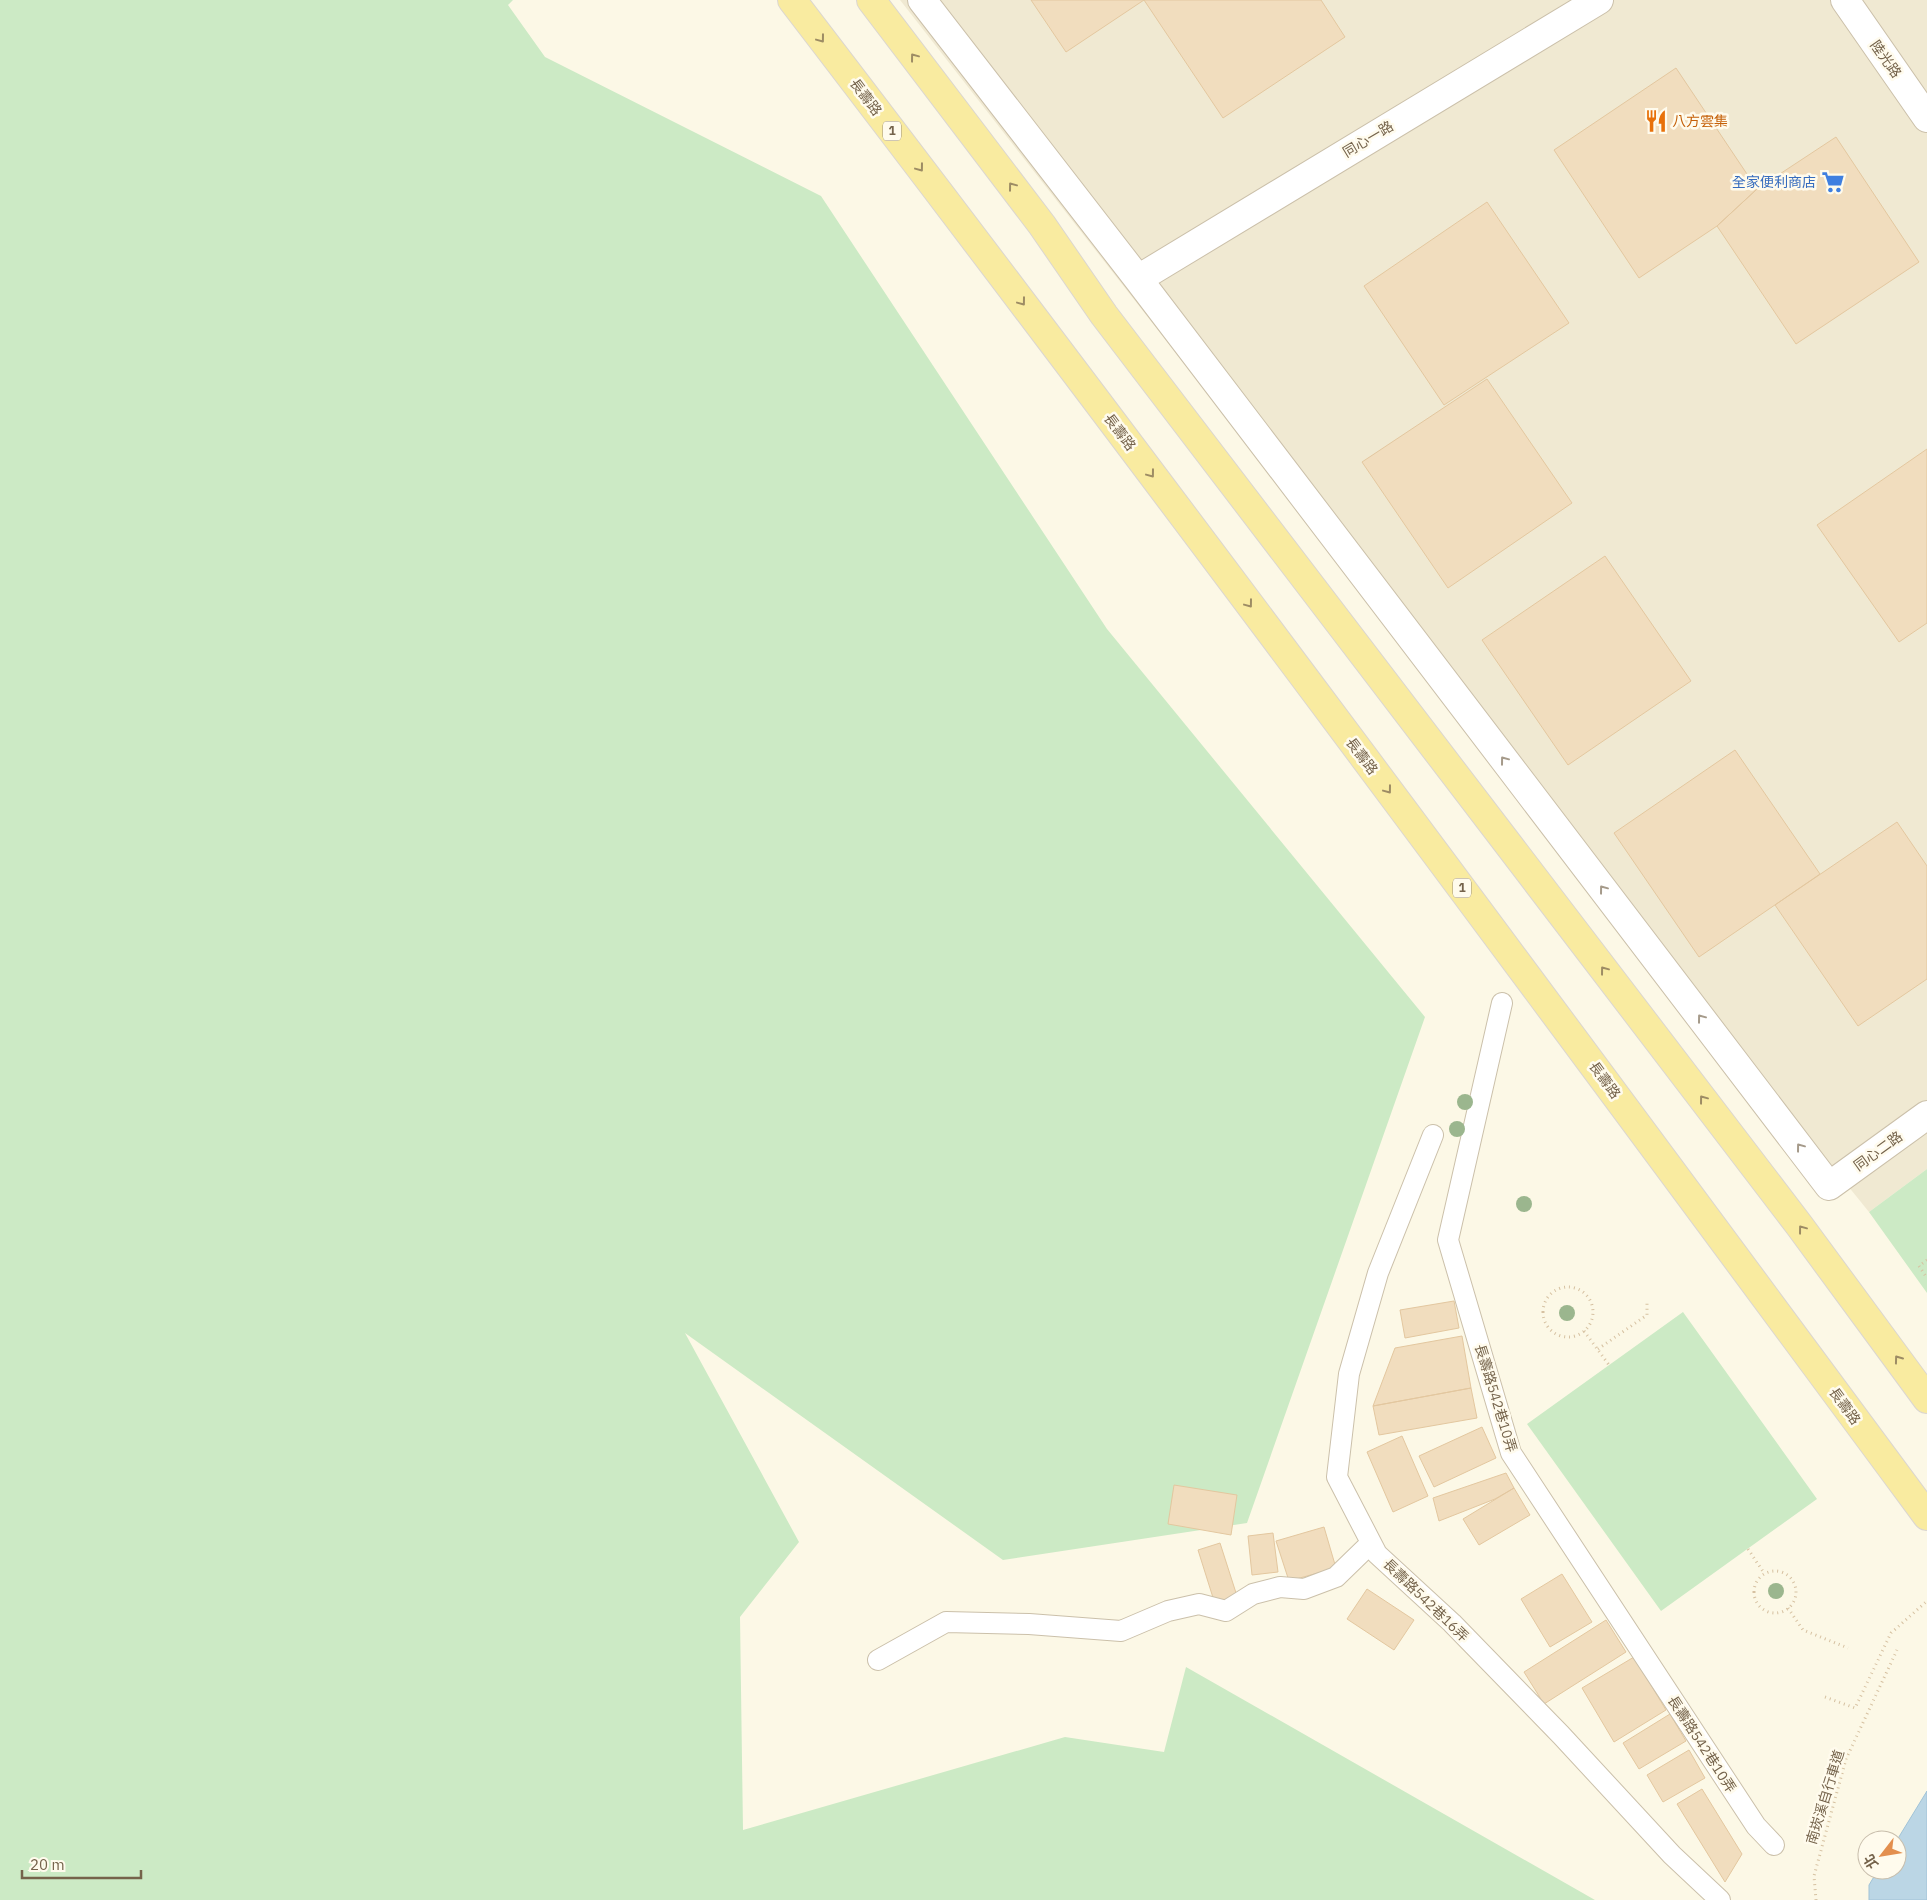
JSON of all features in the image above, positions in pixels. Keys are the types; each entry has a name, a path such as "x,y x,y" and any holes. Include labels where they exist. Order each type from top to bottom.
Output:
{"main road":[{"name":"長壽路","path":"792,0 993,263 1536,987 1927,1516"},
{"path":"871,0 1042,225 1104,315 1799,1225 1927,1399"}],"street":[{"path":"922,0 1138,279"},
{"name":"同心一路","path":"1138,279 1599,0"},
{"name":"陸光路","path":"1845,0 1927,118"},
{"name":"陸光路","path":"1859,0 1927,98"},
{"name":"同心二路","path":"1138,279 1829,1186 1927,1115"}],"lane":[{"name":"長壽路542巷10弄","path":"1502,1003 1448,1240 1512,1453 1756,1826 1774,1845"},
{"name":"長壽路542巷16弄","path":"1433,1135 1378,1272 1349,1374 1337,1477 1377,1554 1452,1623 1561,1735 1672,1855 1720,1900"},
{"path":"878,1660 946,1622 1029,1624 1121,1631 1168,1611 1199,1604 1226,1611 1253,1594 1280,1586 1304,1589 1336,1577 1372,1543"}],"path":[{"path":"1927,1260 1918,1266 1927,1278"},
{"path":"1570,1287 1578,1289 1589,1300 1592,1316 1584,1331 1577,1335 1560,1335 1547,1326 1544,1318 1544,1303 1555,1290 1570,1287"},
{"path":"1598,1349 1647,1315 1647,1301"},
{"path":"1584,1331 1610,1365"},
{"path":"1748,1550 1764,1573"},
{"path":"1778,1571 1791,1578 1794,1584 1795,1597 1788,1608 1776,1613 1763,1609 1758,1605 1754,1598 1755,1584 1764,1573 1778,1571"},
{"path":"1825,1697 1855,1708 1892,1633 1927,1601"},
{"path":"1788,1608 1803,1630 1848,1648"},
{"name":"南崁溪自行車道","path":"1816,1900 1814,1876 1846,1759 1897,1650"}],"shaded area":[{"path":"900,0 1927,0 1927,1169 1869,1212 1204,389"}],"green space":[{"path":"0,0 513,0 508,5 545,57 821,196 1107,629 1425,1017 1247,1523 1003,1560 685,1333 799,1542 740,1617 743,1830 1065,1737 1164,1752 1186,1667 1595,1900 0,1900"},
{"path":"1927,1169 1927,1293 1869,1212"},
{"path":"1683,1312 1817,1499 1661,1611 1527,1424"}],"water":[{"path":"1927,1791 1927,1900 1869,1900 1869,1885 1872,1880 1907,1880 1907,1830 1903,1830"}],"building":[{"path":"1031,0 1144,0 1066,52"},
{"path":"1144,0 1321,0 1345,37 1223,118"},
{"path":"1676,68 1757,189 1717,226 1639,278 1554,150"},
{"path":"1836,137 1919,262 1796,344 1717,226 1757,189"},
{"path":"1487,202 1569,323 1444,405 1364,286"},
{"path":"1487,379 1572,503 1448,588 1362,462"},
{"path":"1927,449 1927,623 1899,642 1817,525"},
{"path":"1605,556 1691,681 1568,765 1482,640"},
{"path":"1735,750 1820,874 1699,957 1614,833"},
{"path":"1897,822 1927,866 1927,979 1858,1026 1775,905"},
{"path":"1454,1301 1459,1328 1405,1338 1400,1310"},
{"path":"1462,1336 1471,1388 1373,1406 1395,1348"},
{"path":"1471,1388 1477,1418 1379,1435 1373,1406"},
{"path":"1482,1427 1496,1458 1434,1487 1419,1456"},
{"path":"1402,1436 1428,1496 1393,1512 1367,1452"},
{"path":"1506,1473 1514,1488 1495,1499 1439,1521 1433,1498"},
{"path":"1174,1485 1237,1495 1231,1535 1168,1524"},
{"path":"1514,1488 1530,1515 1479,1545 1463,1519"},
{"path":"1324,1527 1336,1568 1289,1581 1276,1541"},
{"path":"1273,1533 1278,1572 1252,1575 1248,1536"},
{"path":"1220,1543 1237,1596 1215,1604 1198,1550"},
{"path":"1562,1574 1592,1622 1550,1647 1521,1599"},
{"path":"1367,1589 1414,1620 1394,1650 1347,1619"},
{"path":"1606,1620 1626,1652 1544,1704 1524,1672"},
{"path":"1634,1657 1666,1710 1614,1742 1582,1688"},
{"path":"1670,1714 1686,1741 1639,1769 1623,1743"},
{"path":"1689,1750 1705,1778 1663,1802 1647,1775"},
{"path":"1702,1789 1742,1854 1725,1882 1677,1804"}],"place":[{"name":"八方雲集","path":"1656,121"},
{"name":"全家便利商店","path":"1833,182"}]}
